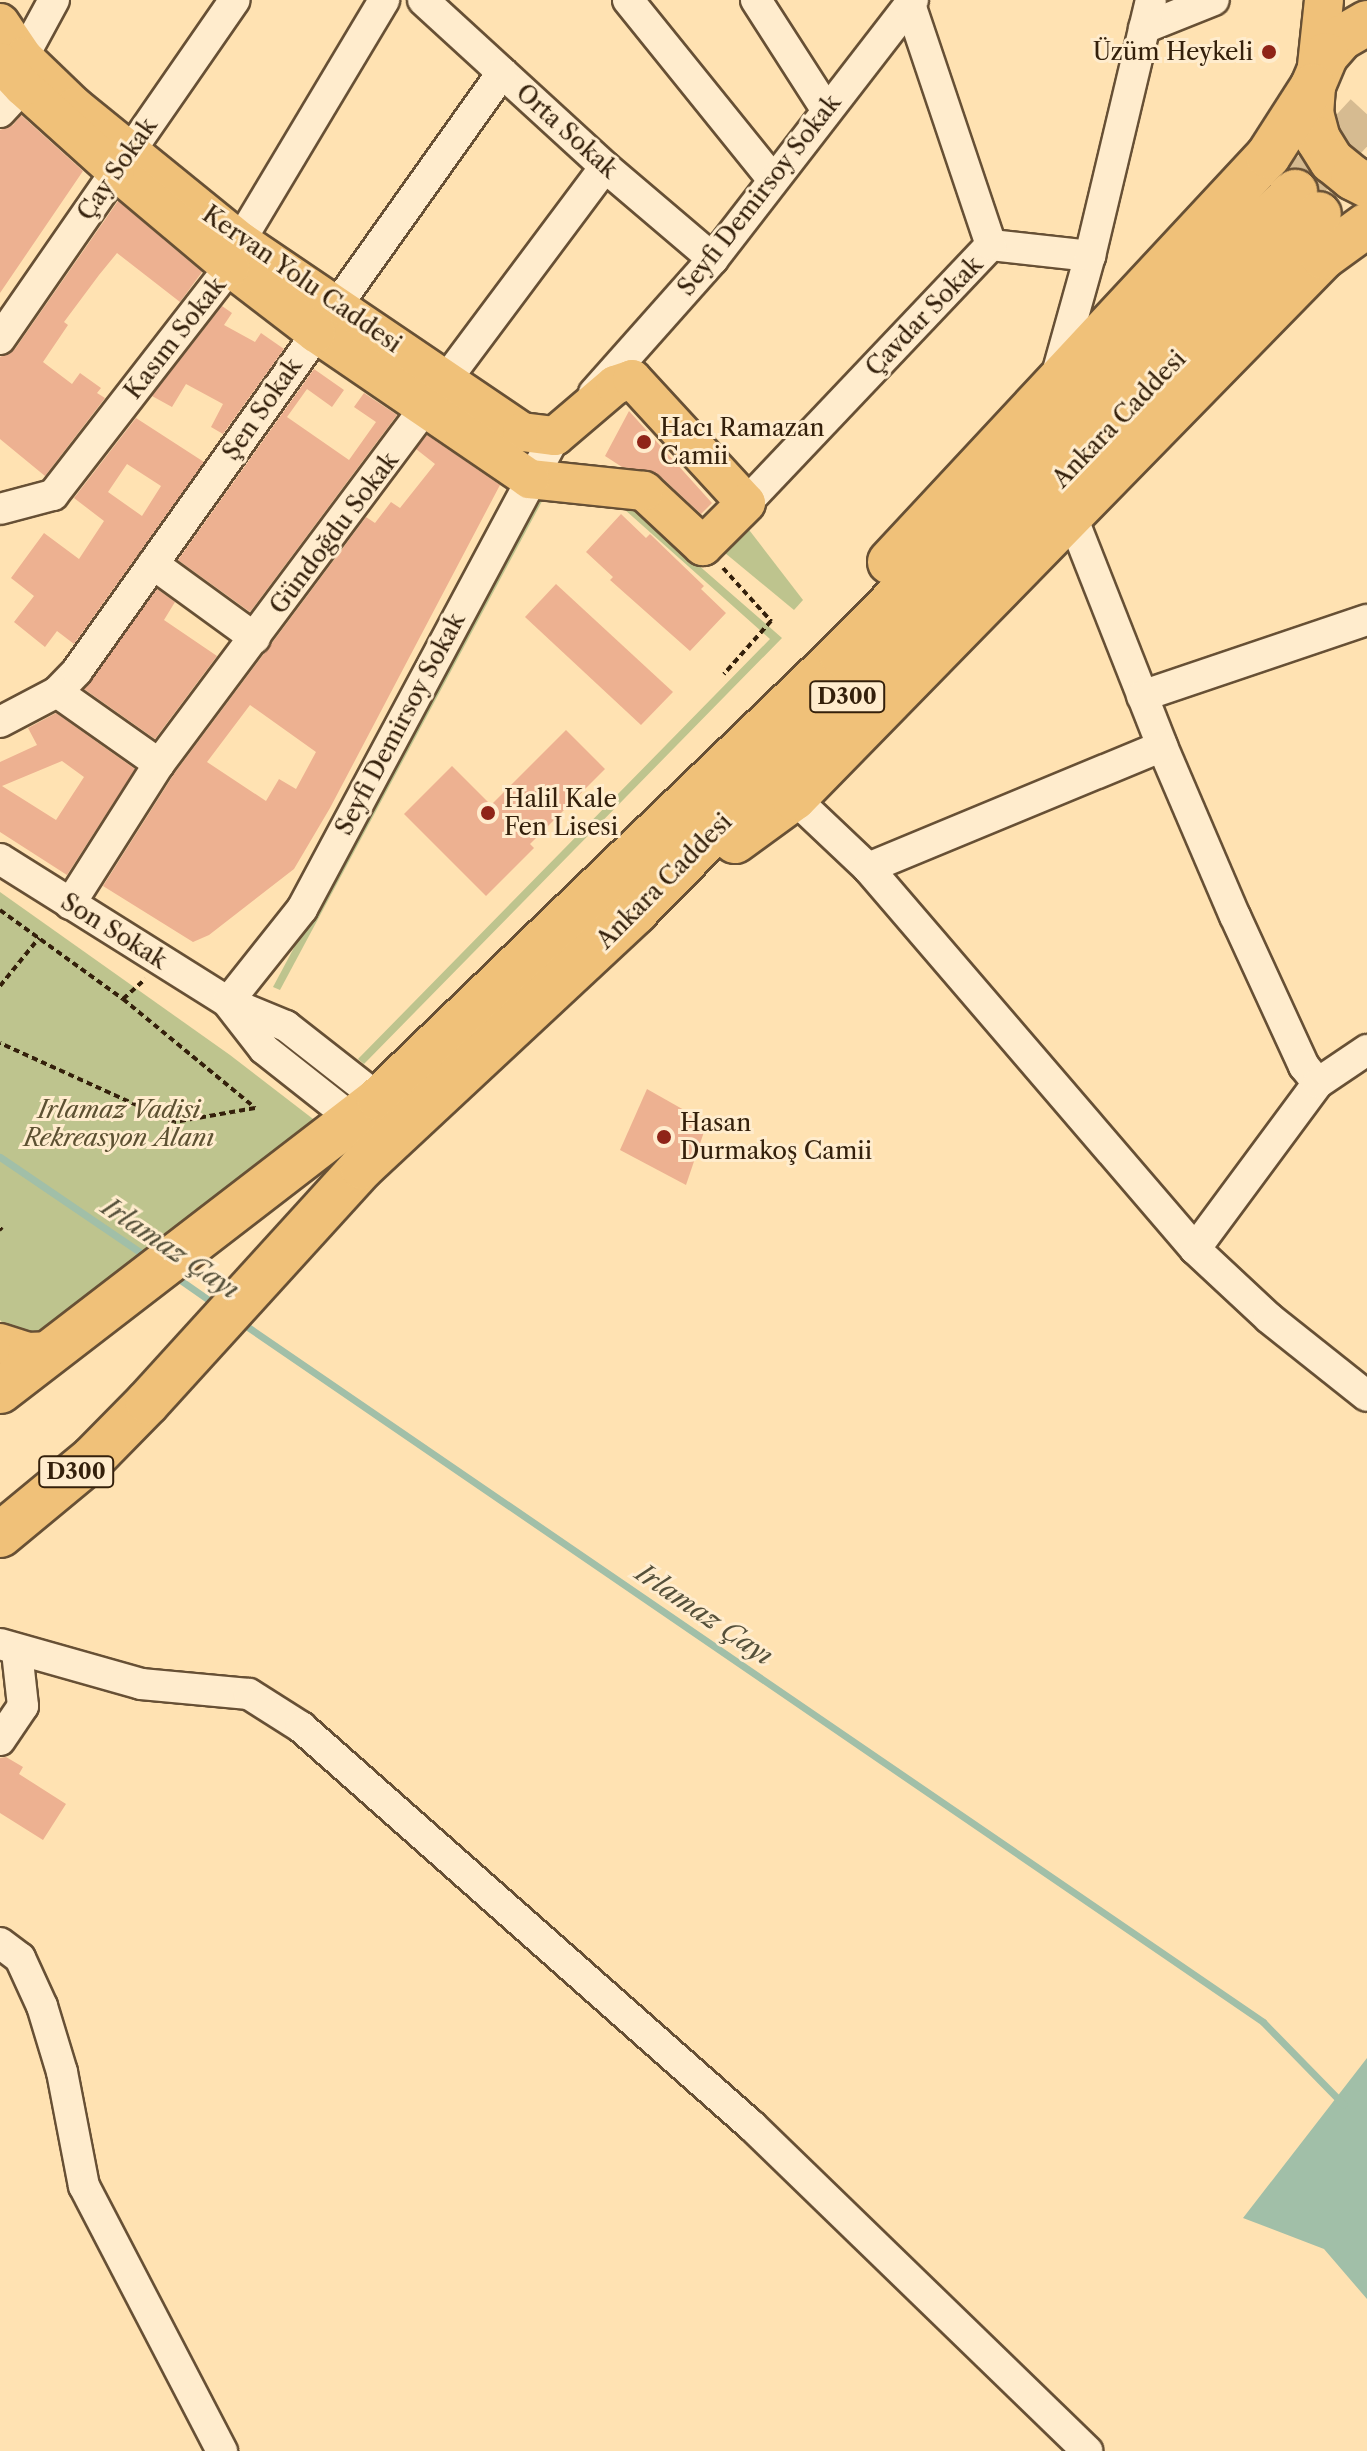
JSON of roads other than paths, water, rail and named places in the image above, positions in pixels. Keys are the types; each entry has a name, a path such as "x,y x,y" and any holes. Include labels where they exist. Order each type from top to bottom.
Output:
{"highway":[{"path":"537,951 710,756 1268,156 1341,38 1367,23"},
{"path":"1314,80 1311,113 1318,139 1332,161 1367,185"},
{"name":"Ankara Caddesi","path":"0,1391 357,1130 635,912 1307,203 852,643 357,1130 148,1402 93,1458 0,1535"},
{"path":"635,912 794,798 1323,257 1367,225"}],"main road":[{"path":"1314,80 1324,0"},
{"name":"Kervan Yolu Caddesi","path":"0,23 11,79 75,107 123,160 235,254 437,396 530,479"},
{"path":"530,479 644,491 703,546 746,503 632,379 615,385 562,429"},
{"name":"Kervan Yolu Caddesi","path":"437,396 522,432 562,429"},
{"path":"0,1343 27,1352 67,1342"}],"street":[{"path":"11,79 54,0"},
{"name":"Çay Sokak","path":"0,339 235,0"},
{"name":"Kasım Sokak","path":"0,509 53,495 235,254 384,0"},
{"name":"Orta Sokak","path":"423,0 605,167 713,259"},
{"path":"628,0 773,180"},
{"path":"756,0 826,109"},
{"path":"1052,390 1090,256 1148,14 1214,0"},
{"name":"Seyfi Demirsoy Sokak","path":"228,1002 302,909 530,479 562,429 713,259 826,109 912,2"},
{"name":"Çavdar Sokak","path":"746,503 991,245 912,2"},
{"name":"Şen Sokak","path":"0,722 57,692 77,671 502,73"},
{"name":"Gündoğdu Sokak","path":"70,904 159,764 437,396 605,167"},
{"path":"991,245 1090,256"},
{"path":"1072,517 1162,746 1298,1052 1318,1083"},
{"path":"153,564 255,638"},
{"path":"1142,696 1367,620"},
{"path":"57,692 159,764"},
{"path":"868,868 1162,746"},
{"path":"794,798 868,868 1195,1249 1269,1318 1367,1396"},
{"name":"Son Sokak","path":"0,859 228,1002 286,1026 357,1130"},
{"path":"1195,1249 1318,1083 1367,1050"},
{"path":"0,1740 23,1706 8,1648 141,1684 249,1694 301,1727 752,2126 1087,2451"},
{"path":"0,1943 20,1958 42,2006 62,2072 84,2186 222,2451"}],"waterway":[{"name":"Irlamaz Çayı","path":"0,1157 150,1259"},
{"name":"Irlamaz Çayı","path":"173,1275 216,1305"},
{"name":"Irlamaz Çayı","path":"239,1321 1263,2022 1343,2104"}],"tunnel":[{"path":"1295,192 1367,114"}],"place":[{"name":"Üzüm Heykeli","path":"1269,52"},
{"name":"Hacı Ramazan Camii","path":"644,442"},
{"name":"Halil Kale Fen Lisesi","path":"488,813"},
{"name":"Hasan Durmakoş Camii","path":"664,1137"}],"park label":[{"name":"Irlamaz Vadisi Rekreasyon Alanı","path":"119,1124"}]}
